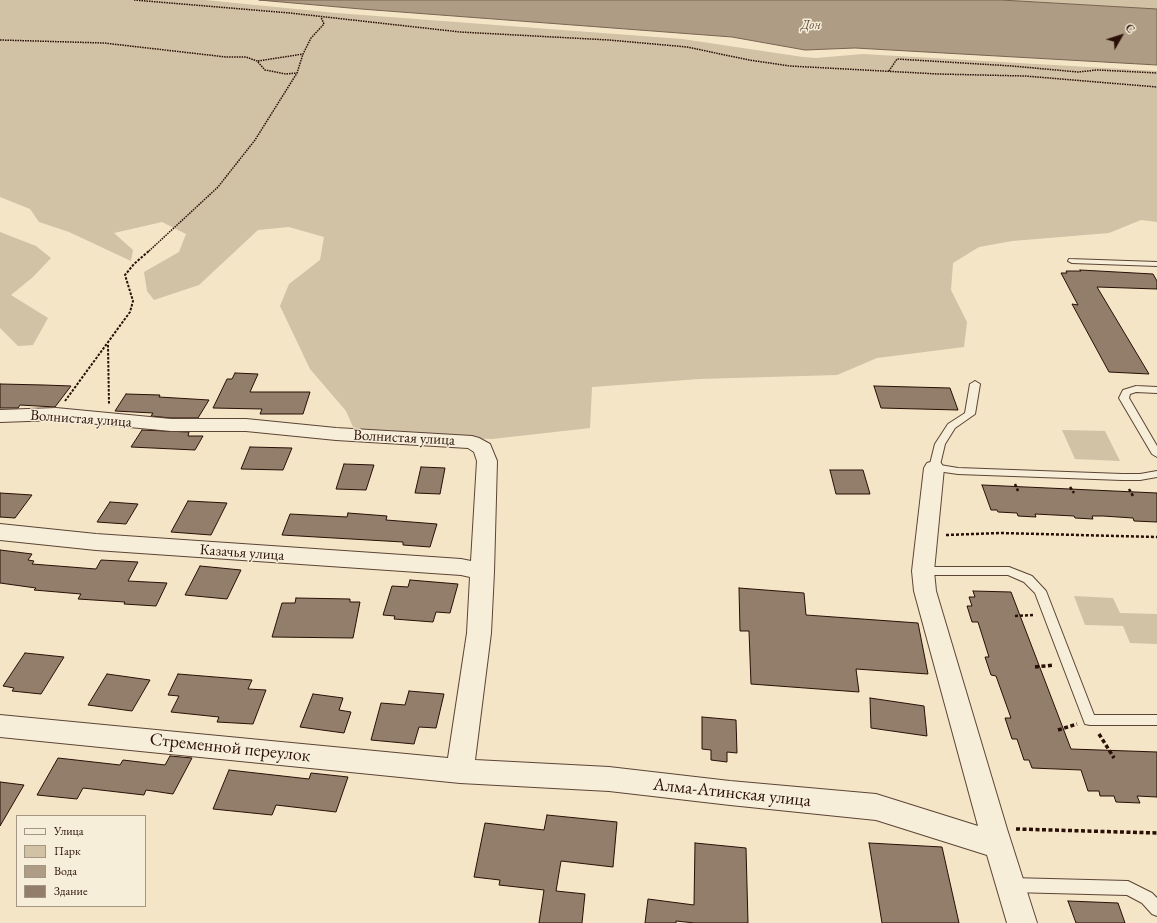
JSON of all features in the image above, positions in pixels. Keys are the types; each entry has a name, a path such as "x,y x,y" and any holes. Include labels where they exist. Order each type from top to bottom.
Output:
{"street":[{"name":"Волнистая улица","path":"0,416 56,414 171,425 246,425 336,434 472,442 482,449 488,461 479,633 460,771"},
{"path":"934,468 923,571 925,591 1022,923"},
{"name":"Казачья улица","path":"0,532 119,544 461,567 483,572"},
{"name":"Стременной переулок","path":"0,726 460,771"},
{"name":"Алма-Атинская улица","path":"460,771 609,779 730,793 876,807 996,837"}],"lane":[{"path":"1072,261 1157,264"},
{"path":"975,384 970,414 951,426 940,444 934,468 958,471 1115,477 1140,477 1157,474"},
{"path":"1157,390 1136,389 1126,392 1124,398 1157,454"},
{"path":"923,571 1009,571 1028,579 1040,591 1090,720 1157,720"},
{"path":"1011,885 1128,888 1147,898 1157,909"}],"path":[{"path":"134,0 321,17 460,32 609,40 687,47 711,50 749,60 790,66 938,74 1025,76 1157,87"},
{"path":"56,414 130,312 133,301 125,275 134,264 172,231 218,187 255,140 297,73 303,54 311,38 324,24 321,17"},
{"path":"0,40 104,43 147,49 246,57 257,61 265,70 286,74 297,73"},
{"path":"257,61 303,54"},
{"path":"889,71 897,59 1012,66 1078,72 1096,70 1157,73"},
{"path":"108,344 110,420"},
{"path":"926,535 1001,533 1157,537"},
{"path":"1090,720 1114,758"},
{"path":"996,837 1157,833"}],"green space":[{"path":"0,0 205,0 336,13 682,39 816,58 863,54 1157,71 1157,222 1141,220 1109,233 1012,241 979,247 953,263 951,290 967,322 964,347 877,358 837,375 699,379 592,387 590,428 492,439 384,436 353,427 346,411 310,369 280,306 289,284 320,260 324,237 289,227 258,230 199,285 154,300 147,291 144,272 179,252 186,234 162,222 114,233 133,250 131,261 69,232 39,222 30,209 0,197"},
{"path":"979,0 1157,0 1157,10"},
{"path":"0,232 36,246 51,258 33,277 11,295 48,318 33,345 18,346 0,328"},
{"path":"1062,430 1105,431 1120,461 1075,459"},
{"path":"1074,596 1113,598 1120,613 1157,614 1157,644 1130,643 1123,626 1085,625"}],"water":[{"name":"Дон","path":"259,0 1001,0 1157,9 1157,65 855,48 805,50 732,37"}],"building":[{"path":"1080,270 1153,274 1157,281 1157,289 1097,287 1149,374 1109,372 1072,304 1078,305 1061,273 1067,273 1066,271 1081,271"},
{"path":"235,373 258,374 250,392 310,392 303,414 260,414 262,409 213,408 227,379 232,379"},
{"path":"0,384 71,386 55,407 20,405 18,408 0,408"},
{"path":"874,386 950,388 958,410 881,408"},
{"path":"126,394 160,395 159,397 209,400 198,418 171,418 151,416 153,413 115,411"},
{"path":"142,430 189,432 188,436 203,436 195,450 131,447"},
{"path":"250,447 292,448 283,470 241,469"},
{"path":"344,464 374,465 366,490 336,489"},
{"path":"421,467 445,468 440,494 415,493"},
{"path":"830,470 863,470 870,494 836,494"},
{"path":"982,485 1157,493 1157,522 1134,521 1133,518 1103,516 1092,516 1093,519 1075,518 1074,516 1035,514 1036,517 1018,516 1017,513 998,512 997,510 991,510"},
{"path":"0,493 32,495 15,518 0,517"},
{"path":"188,501 227,503 211,535 171,532"},
{"path":"110,502 138,504 126,524 97,522"},
{"path":"348,513 387,516 386,520 437,524 430,547 403,545 403,542 282,535 290,514 347,517"},
{"path":"0,550 32,554 28,560 34,561 32,564 96,569 101,560 138,562 128,581 167,583 156,606 124,604 125,602 78,599 81,594 34,590 36,588 0,583"},
{"path":"200,566 241,570 227,599 185,595"},
{"path":"410,580 458,584 450,613 436,612 433,622 394,619 395,616 383,615 392,586 408,587"},
{"path":"739,588 804,593 806,615 918,623 928,674 856,669 859,692 751,684 749,631 740,631"},
{"path":"973,591 1011,592 1071,749 1157,752 1157,797 1137,796 1140,803 1116,802 1114,796 1100,796 1099,791 1088,791 1081,770 1032,768 1029,760 1024,760 1017,739 1012,739 1005,718 1011,718 996,676 991,675 985,657 989,657 978,622 972,622 967,606 972,606 969,597 975,597"},
{"path":"296,598 350,599 350,602 360,602 353,638 272,637 282,603 295,603"},
{"path":"25,653 64,657 41,694 12,691 14,688 3,686"},
{"path":"107,674 150,680 132,711 88,705"},
{"path":"178,674 252,680 248,689 266,690 253,724 217,722 219,717 171,712 179,696 168,695"},
{"path":"409,691 444,694 436,728 419,727 414,744 371,740 381,703 405,705"},
{"path":"313,694 343,698 339,710 351,712 344,733 300,727"},
{"path":"870,698 924,706 927,736 871,728"},
{"path":"702,717 736,720 737,753 727,752 727,762 711,760 711,750 702,749"},
{"path":"170,756 192,758 173,794 146,790 144,795 83,788 77,799 37,795 58,758 120,765 123,760 165,765"},
{"path":"229,770 309,779 311,773 348,777 336,812 276,805 272,815 213,809"},
{"path":"0,782 24,785 0,826"},
{"path":"547,815 617,822 613,867 561,861 556,891 585,894 582,923 539,923 544,890 499,885 500,880 474,877 485,823 544,830"},
{"path":"695,843 746,848 748,923 695,923 676,921 676,923 645,923 648,899 694,905"},
{"path":"869,843 942,847 959,923 882,923"},
{"path":"1068,901 1118,903 1125,923 1076,923"}]}
